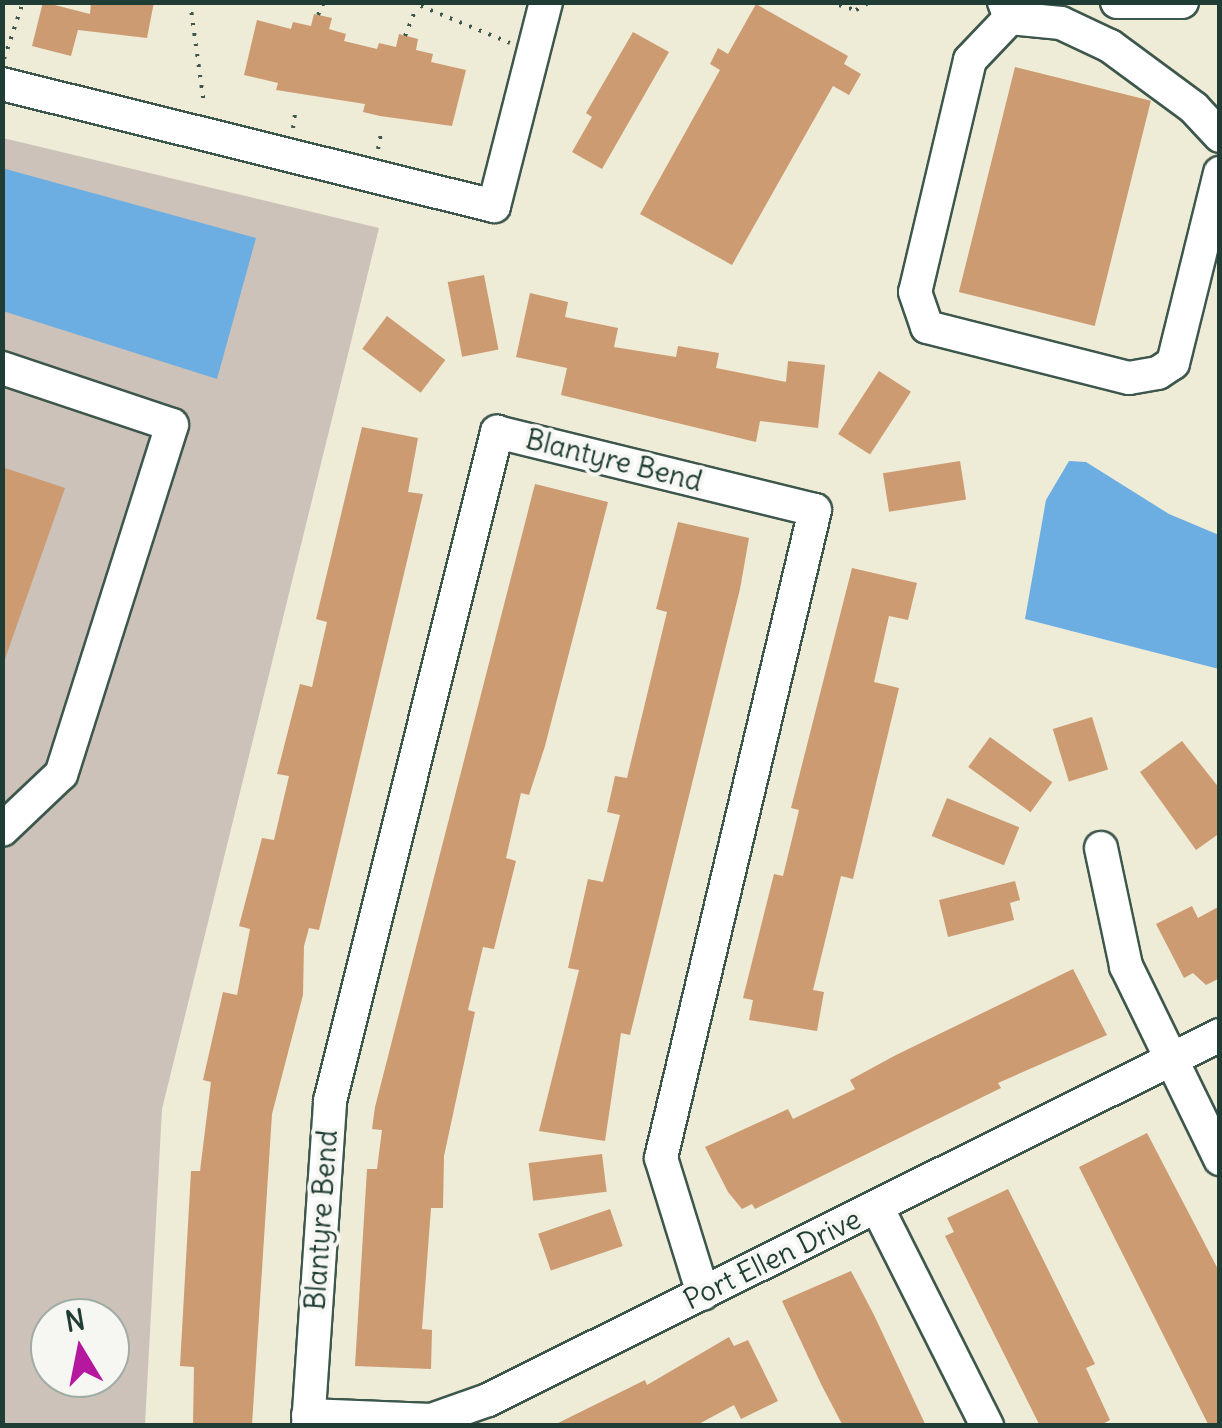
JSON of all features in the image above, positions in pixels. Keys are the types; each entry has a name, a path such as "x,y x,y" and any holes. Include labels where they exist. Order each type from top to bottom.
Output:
{"street":[{"path":"2,84 494,206 546,2"},
{"path":"1118,2 1182,2"},
{"path":"1220,136 1110,46 1060,23 1007,10 970,60 915,292 927,326 1129,378 1158,374 1172,363 1220,173"},
{"path":"2,368 172,425 61,774 2,830"},
{"name":"Blantyre Bend","path":"308,1420 330,1101 496,432 815,510 661,1158 703,1294"},
{"path":"1101,848 1126,966 1220,1158"},
{"name":"Port Ellen Drive","path":"308,1420 431,1420 488,1400 1220,1036"},
{"path":"877,1207 987,1426"}],"path":[{"path":"2,63 23,2"},
{"path":"190,2 205,98 198,132"},
{"path":"318,15 324,2"},
{"path":"412,2 416,10 534,49"},
{"path":"829,2 856,10 870,2"},
{"path":"405,36 416,10"}],"shaded area":[{"path":"3,138 379,228 162,1109 145,1425 3,1426"}],"water":[{"path":"2,168 256,238 217,379 3,311"},
{"path":"1069,461 1086,462 1169,514 1219,535 1219,669 1025,619 1046,500"}],"building":[{"path":"43,2 90,14 91,2 154,2 147,38 78,30 71,56 32,46"},
{"path":"756,4 848,56 844,64 861,74 849,95 833,86 732,265 640,214 720,70 710,64 718,48 728,54"},
{"path":"314,14 332,18 329,29 346,34 344,41 377,49 379,43 396,47 399,34 418,39 416,50 433,54 431,62 466,70 452,126 363,112 365,104 276,90 278,83 244,75 257,20 291,29 293,22 311,26"},
{"path":"633,32 669,52 602,169 572,152 592,117 586,113"},
{"path":"1015,67 1151,101 1095,326 959,292"},
{"path":"484,275 499,350 462,357 448,282"},
{"path":"530,293 568,302 565,317 618,328 614,347 676,357 678,346 719,353 716,368 786,382 788,361 825,365 818,428 760,421 756,442 561,395 567,368 516,357"},
{"path":"387,316 445,360 421,393 362,349"},
{"path":"879,371 911,392 870,455 838,434"},
{"path":"362,427 418,438 408,492 423,494 319,930 309,928 304,946 303,995 272,1114 252,1425 193,1424 194,1367 180,1366 191,1171 200,1171 211,1082 203,1080 223,992 237,995 250,929 239,926 262,838 274,840 289,776 277,774 300,684 312,687 327,622 316,619"},
{"path":"960,461 966,500 889,512 883,473"},
{"path":"2,467 65,488 5,659 2,658"},
{"path":"535,484 608,502 545,746 529,795 521,793 506,858 516,861 494,949 483,947 468,1010 475,1012 444,1156 443,1208 431,1208 422,1329 432,1330 431,1369 355,1366 367,1169 377,1169 382,1130 372,1129 375,1107"},
{"path":"678,522 749,538 740,589 630,1035 621,1033 605,1141 539,1131 579,970 568,968 588,879 603,882 620,815 607,812 615,776 627,778 667,612 656,609"},
{"path":"852,568 917,583 908,620 889,616 874,682 899,688 853,879 841,876 813,990 824,992 817,1031 749,1020 753,1000 743,998 774,874 783,876 799,810 791,808"},
{"path":"1092,717 1108,770 1069,782 1053,729"},
{"path":"990,737 1052,782 1031,812 968,767"},
{"path":"1182,741 1220,789 1220,833 1196,850 1140,772"},
{"path":"947,798 1019,827 1004,865 932,836"},
{"path":"1015,881 1020,900 1010,903 1014,920 948,937 939,900"},
{"path":"1192,906 1198,918 1220,906 1220,978 1206,985 1193,973 1184,978 1156,924"},
{"path":"1073,969 1107,1035 998,1083 1001,1088 755,1209 752,1204 742,1209 728,1192 705,1147 788,1109 793,1119 855,1089 850,1080 896,1055"},
{"path":"1147,1133 1220,1273 1220,1426 1209,1426 1079,1167"},
{"path":"602,1154 607,1192 533,1201 529,1163"},
{"path":"1008,1189 1095,1364 1086,1368 1110,1420 1099,1426 1040,1426 945,1236 954,1232 947,1218"},
{"path":"610,1209 623,1246 551,1271 538,1234"},
{"path":"851,1271 926,1426 843,1426 821,1384 782,1301"},
{"path":"729,1337 734,1346 748,1340 778,1401 741,1419 734,1405 695,1426 552,1426 645,1380 647,1385"}]}
